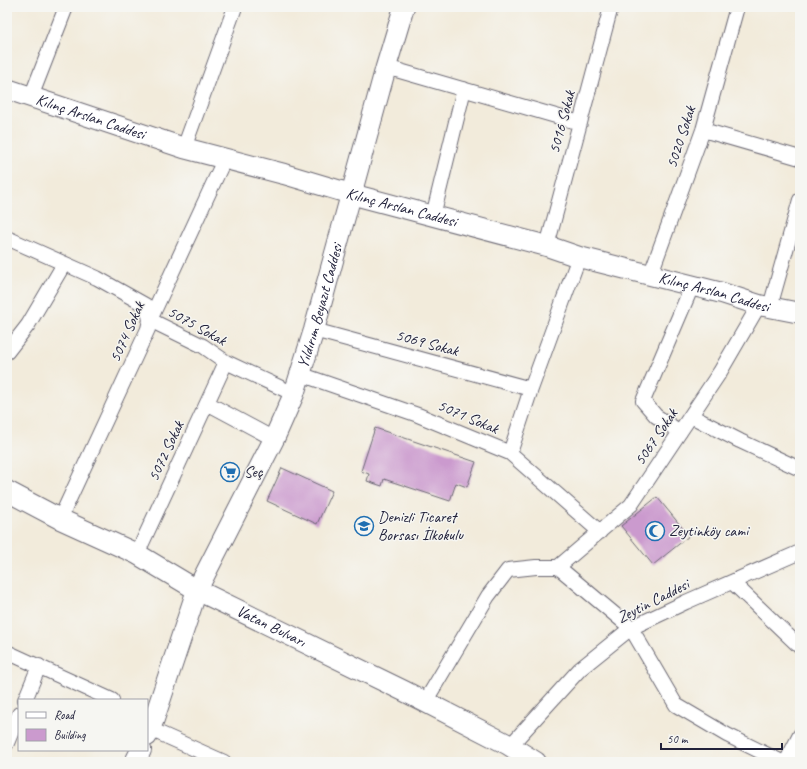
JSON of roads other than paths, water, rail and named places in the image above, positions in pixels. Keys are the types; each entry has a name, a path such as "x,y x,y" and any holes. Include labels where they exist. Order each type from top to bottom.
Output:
{"street":[{"path":"31,97 66,7"},
{"path":"184,148 235,7"},
{"name":"Yıldırım Beyazıt Caddesi","path":"150,725 197,590 274,440 294,394 314,330 386,67 404,7"},
{"name":"5016 Sokak","path":"547,246 611,7"},
{"name":"5020 Sokak","path":"650,276 703,130 737,7"},
{"path":"386,67 580,123"},
{"name":"Kılınç Arslan Caddesi","path":"7,89 184,148 547,246 579,257 764,306 800,313"},
{"path":"433,216 464,89"},
{"path":"703,130 800,158"},
{"name":"5074 Sokak","path":"60,519 225,158"},
{"name":"5067 Sokak","path":"558,568 631,505 764,306 800,200"},
{"name":"5075 Sokak","path":"7,238 97,278 147,306 150,320 203,346 226,362 294,394"},
{"path":"510,453 531,389 579,257"},
{"path":"7,352 28,325 64,264"},
{"path":"680,432 656,416 643,401 692,286"},
{"name":"5069 Sokak","path":"314,330 531,389"},
{"name":"5072 Sokak","path":"137,554 226,362"},
{"name":"5071 Sokak","path":"300,374 418,415 510,453 600,532"},
{"path":"207,403 274,440"},
{"path":"691,416 800,469"},
{"name":"Vatan Bulvarı","path":"7,491 60,519 137,554 197,590 425,702 510,746 536,762"},
{"name":"Zeytin Caddesi","path":"510,746 580,669 631,628 800,552"},
{"path":"425,702 488,596 508,570 536,567 558,568 631,628 676,705 727,735 782,762"},
{"path":"732,582 800,647"},
{"path":"7,652 110,699"},
{"path":"25,699 39,666"},
{"path":"7,744 18,716"},
{"path":"150,725 224,762"},
{"path":"786,762 800,735"},
{"path":"135,762 140,751"}],"place":[{"name":"Seç","path":"230,472"},
{"name":"Denizli Ticaret Borsası İlkokulu","path":"364,526"},
{"name":"Zeytinköy cami","path":"655,531"}]}
